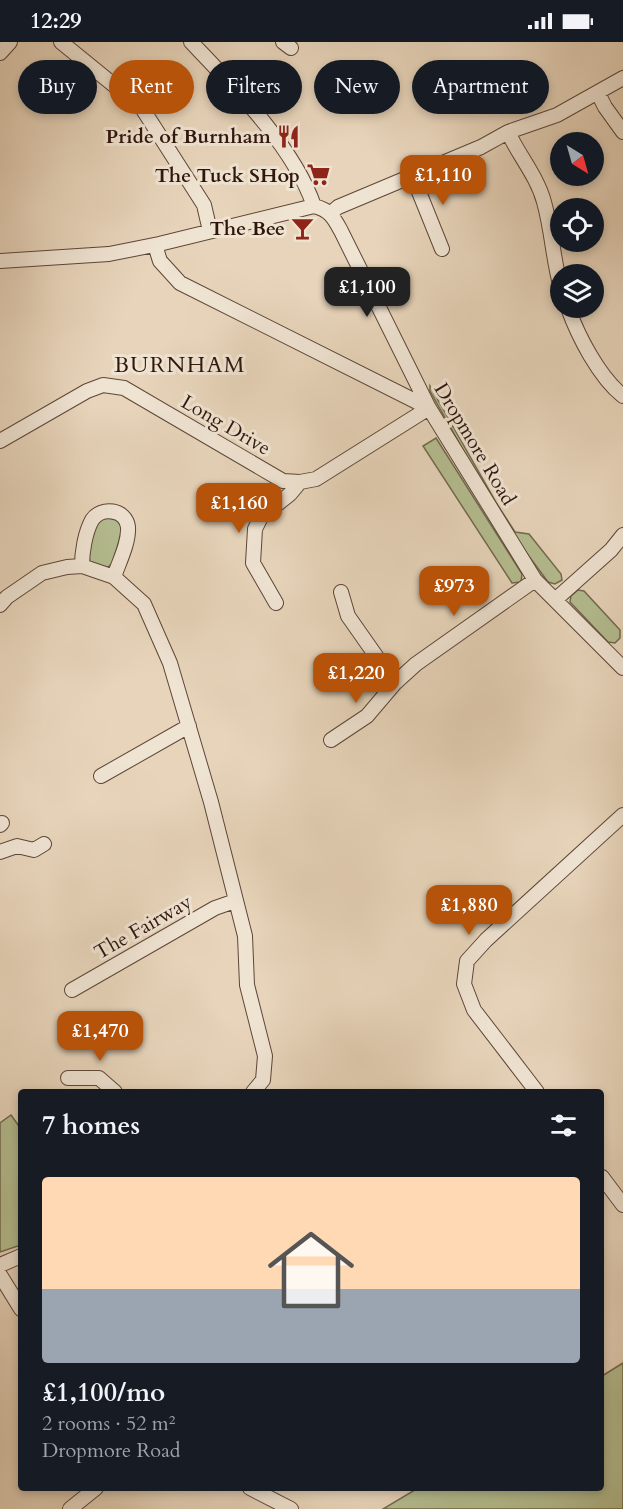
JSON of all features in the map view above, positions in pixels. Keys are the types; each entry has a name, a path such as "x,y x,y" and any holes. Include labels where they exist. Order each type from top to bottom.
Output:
{"street":[{"path":"0,53 10,42"},
{"path":"61,42 142,108 204,205 210,231"},
{"path":"190,42 221,74 284,148 306,184 314,206"},
{"path":"0,261 109,254 314,206 324,208 331,213 338,207 481,147 508,132 557,115 623,78"},
{"path":"598,93 623,132"},
{"path":"508,132 517,151 535,178 544,201 556,264"},
{"path":"412,177 442,240"},
{"name":"Dropmore Road","path":"331,213 429,408 535,580 623,668"},
{"path":"155,245 160,261 180,283 429,408 316,480 300,482 290,494 261,517 255,529 253,563 276,603"},
{"path":"572,318 595,362 623,396"},
{"path":"397,390 406,388 414,380"},
{"name":"Long Drive","path":"0,441 87,391 103,386 124,388 283,481 300,482"},
{"path":"82,566 82,553 92,521 99,513 106,510 120,513 127,523 128,533 114,578"},
{"path":"555,600 611,550 623,535"},
{"path":"0,605 6,597 42,573 82,566 114,578 144,604 170,663 211,802 245,936 246,986 265,1056 263,1080 256,1089"},
{"path":"331,740 367,716 416,664 535,580"},
{"path":"341,592 348,616 395,684"},
{"path":"101,776 189,726"},
{"path":"535,1089 474,1010 464,984 467,961 486,940 623,815"},
{"path":"0,852 17,846 34,850 44,844"},
{"name":"The Fairway","path":"72,990 215,908 235,901"},
{"path":"68,1078 99,1078 112,1089"},
{"path":"604,1180 623,1205"},
{"path":"0,1265 18,1257"},
{"path":"0,1275 18,1304"},
{"path":"70,1509 92,1491"},
{"path":"267,1491 291,1509"}],"green space":[{"path":"430,386 515,532 529,534 561,574 562,580 555,584 548,582 511,532 430,391"},
{"path":"436,438 522,574 521,582 512,583 423,446"},
{"path":"105,517 117,520 123,529 116,560 108,567 92,565 87,554 96,523"},
{"path":"578,590 584,591 620,630 620,638 615,643 608,642 570,602 571,596"},
{"path":"11,1115 18,1125 18,1246 0,1252 0,1123"},
{"path":"623,1363 623,1509 383,1509 413,1491 604,1491 604,1375"}],"place":[{"name":"Pride of Burnham","path":"289,136"},
{"name":"The Tuck SHop","path":"318,175"},
{"name":"The Bee","path":"303,228"}],"district":[{"name":"BURNHAM","path":"180,365"}]}
